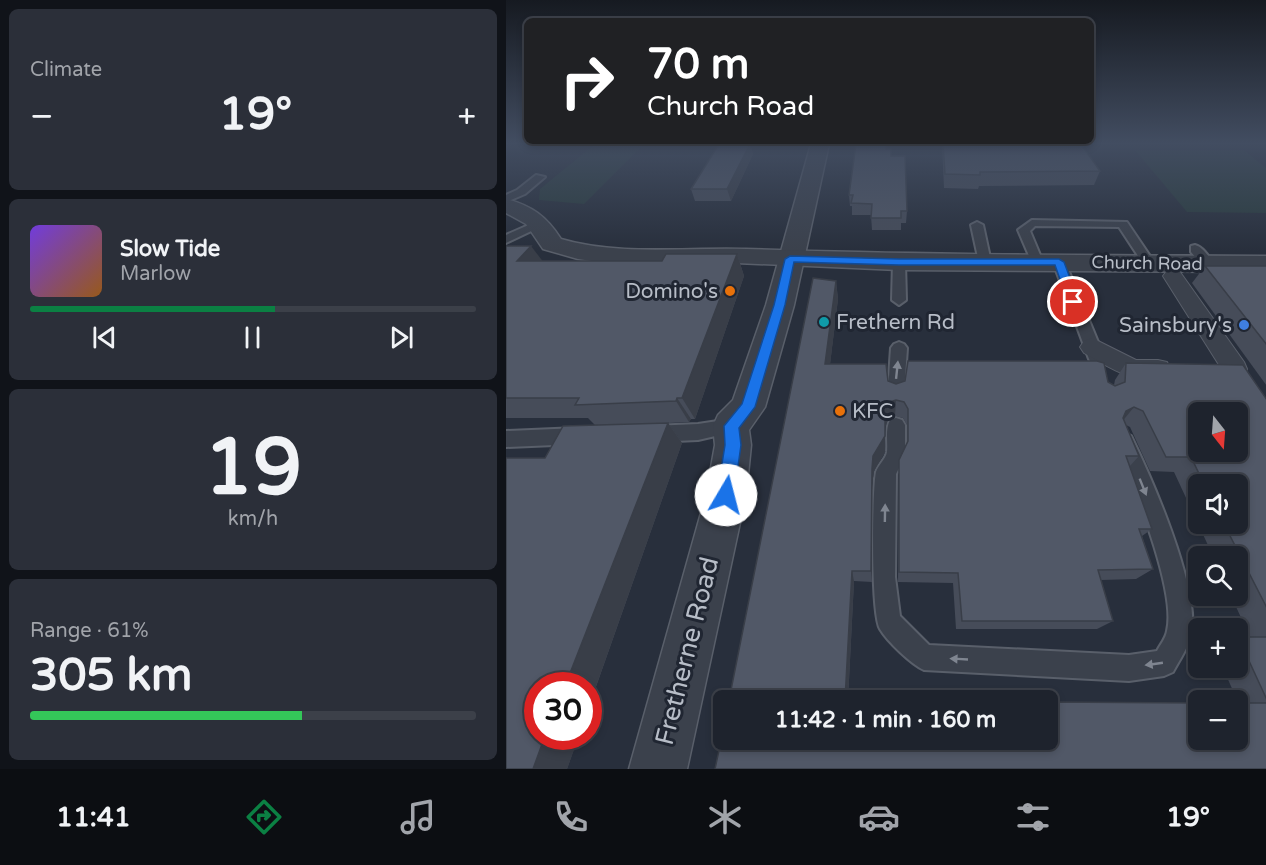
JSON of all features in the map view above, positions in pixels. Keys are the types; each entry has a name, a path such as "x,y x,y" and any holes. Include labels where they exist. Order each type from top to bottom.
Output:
{"street":[{"path":"731,426 748,407 780,305 811,180"},
{"name":"Church Road","path":"506,206 522,210 540,223 552,244 578,252 628,257 736,256 899,262 1148,262 1201,256 1261,269"},
{"path":"1173,276 1250,390"},
{"path":"1092,347 1133,369 1235,369"},
{"name":"Fretherne Road","path":"658,769 726,495 733,445 731,426"}],"lane":[{"path":"506,199 521,192 536,180"},
{"path":"506,239 540,223"},
{"path":"1104,376 1092,347 1048,262 1024,230 1032,223 1123,224 1148,262"},
{"path":"977,225 985,262"},
{"path":"899,262 899,300"},
{"path":"896,392 899,348"},
{"path":"896,425 896,456 886,472 884,577 889,622 924,657 1128,668 1164,663 1180,631 1174,582 1150,505 1122,433"},
{"path":"630,434 698,432 731,426"},
{"path":"506,439 596,436"}],"shaded area":[{"path":"551,180 608,180 584,204 539,200 540,189"},
{"path":"1160,180 1266,180 1266,213 1187,212"}],"building":[{"path":"697,180 732,180 727,189 691,189"},
{"path":"851,180 906,180 907,211 901,211 901,218 871,218 872,204 851,203 853,195 849,195"},
{"path":"506,246 531,246 517,261 662,261 666,254 737,254 682,398 677,398 676,401 575,405 579,398 506,398"},
{"path":"1205,266 1267,266 1267,345"},
{"path":"813,278 836,281 825,364 886,364 888,381 896,384 905,381 908,361 1097,361 1104,363 1108,382 1115,386 1125,382 1126,363 1243,365 1267,400 1267,608 1248,571 1248,546 1235,546 1229,534 1248,534 1248,474 1199,474 1193,462 1248,462 1248,402 1188,402 1188,457 1166,457 1143,411 1134,407 1126,411 1123,418 1139,456 1126,456 1152,529 1139,529 1153,569 1098,570 1113,621 962,621 958,573 899,572 899,460 908,441 908,409 904,402 896,400 889,402 885,411 885,436 873,456 871,571 852,571 846,690 731,690"},
{"path":"668,423 570,672 524,672 524,750 540,750 533,769 506,769 506,458 545,458 563,426"},
{"path":"1248,637 1267,637 1267,700 1248,659"},
{"path":"1058,702 1188,703 1188,750 1248,750 1248,703 1267,703 1267,769 715,769 719,750 1058,750"}],"place":[{"name":"Domino's","path":"730,291"},
{"name":"Frethern Rd","path":"824,322"},
{"name":"Sainsbury's","path":"1244,325"},
{"name":"KFC","path":"840,411"}],"route":[{"path":"726,495 733,445 731,426 748,407 780,305 790,259 851,262 1059,262 1073,302"}]}
